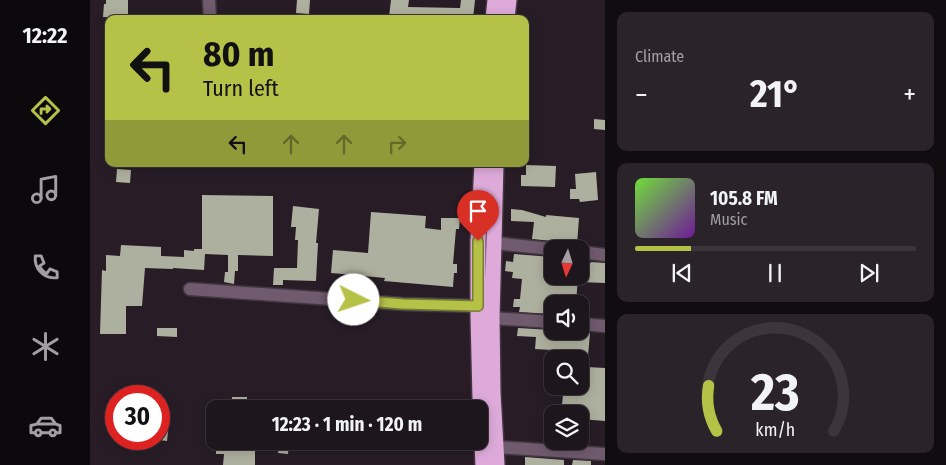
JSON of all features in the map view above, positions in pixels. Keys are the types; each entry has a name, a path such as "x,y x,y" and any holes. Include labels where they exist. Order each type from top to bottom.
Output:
{"highway":[{"path":"493,15 495,0"},
{"path":"507,15 509,0"},
{"path":"482,167 478,241 478,306 483,465"},
{"path":"496,167 492,394 497,465"}],"street":[{"path":"210,0 210,15"},
{"path":"494,243 544,248"},
{"path":"589,253 605,255"},
{"path":"190,289 403,304 478,306"},
{"path":"492,318 544,321"},
{"path":"589,325 605,326"},
{"path":"496,447 605,454"}],"building":[{"path":"106,0 128,0 128,15 105,15 103,17 104,4 106,4"},
{"path":"297,0 310,0 309,14 296,13"},
{"path":"391,0 409,0 408,7 460,8 461,0 475,0 473,15 389,15"},
{"path":"594,119 605,120 605,130 594,129"},
{"path":"529,165 556,166 555,187 521,186 521,175 526,175 526,167 529,167"},
{"path":"117,169 131,170 130,183 116,182"},
{"path":"596,172 598,200 580,202 579,199 570,199 570,189 576,189 575,174"},
{"path":"202,195 273,196 273,256 238,255 238,271 235,271 234,284 224,282 225,272 228,272 228,255 205,254 204,270 145,268 142,306 126,306 126,334 100,334 102,270 106,271 106,255 120,256 121,245 161,247 161,256 184,257 184,250 194,251 194,249 202,249"},
{"path":"293,206 319,209 316,243 318,243 316,281 283,280 283,285 273,285 274,268 297,268 298,240 295,240 296,227 291,227"},
{"path":"511,209 546,217 546,215 579,218 577,240 532,239 534,222 511,221"},
{"path":"371,212 426,216 425,228 441,230 441,218 460,218 459,229 456,229 453,264 457,264 457,273 454,273 453,287 384,281 385,278 331,273 333,250 368,253"},
{"path":"514,254 544,256 544,285 577,285 577,295 544,295 544,314 519,312 520,307 513,307 514,299 520,299 522,279 512,278 513,272 505,271 506,261 513,262"},
{"path":"589,263 605,263 605,283 589,282"},
{"path":"157,328 177,328 177,337 157,336"},
{"path":"518,328 544,330 544,340 589,340 590,333 588,350 535,349 536,337 517,336"},
{"path":"589,367 605,368 605,421 589,420 589,405 562,405 563,395 589,395"},
{"path":"232,397 247,397 247,400 232,400"},
{"path":"216,450 255,450 255,465 223,465 224,454 216,454"},
{"path":"278,450 288,450 288,454 278,453"},
{"path":"525,457 564,460 564,465 525,465"},
{"path":"573,460 591,461 591,465 572,465"}],"route":[{"path":"354,300 403,304 478,306 478,241"}]}
